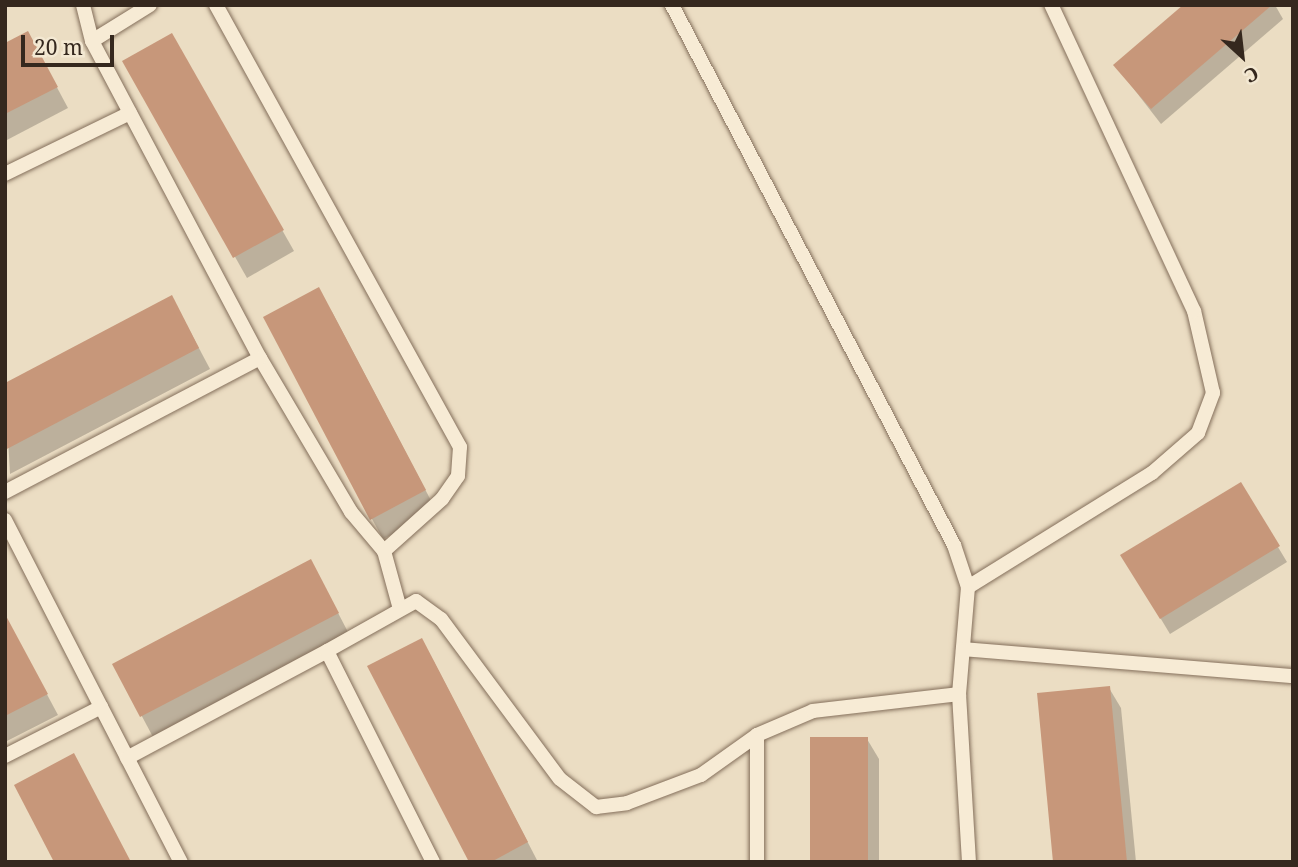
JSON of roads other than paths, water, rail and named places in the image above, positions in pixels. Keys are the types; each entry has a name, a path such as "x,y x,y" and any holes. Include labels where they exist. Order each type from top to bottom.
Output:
{"lane":[{"path":"83,5 92,41 260,358 351,512 384,551 400,608"},
{"path":"92,41 150,5"},
{"path":"216,5 460,447 458,476 442,499 384,551"},
{"path":"672,5 954,545 968,587 959,694 969,862"},
{"path":"968,587 1152,473 1199,433 1213,393 1194,311 1051,5"},
{"path":"5,174 130,113"},
{"path":"5,492 260,358"},
{"path":"5,520 181,862"},
{"path":"127,758 416,601 441,619 560,779 596,807 627,803 701,775 757,735 813,711 959,694"},
{"path":"963,649 1293,676"},
{"path":"327,651 433,862"},
{"path":"5,756 101,707"},
{"path":"757,735 757,862"}]}
